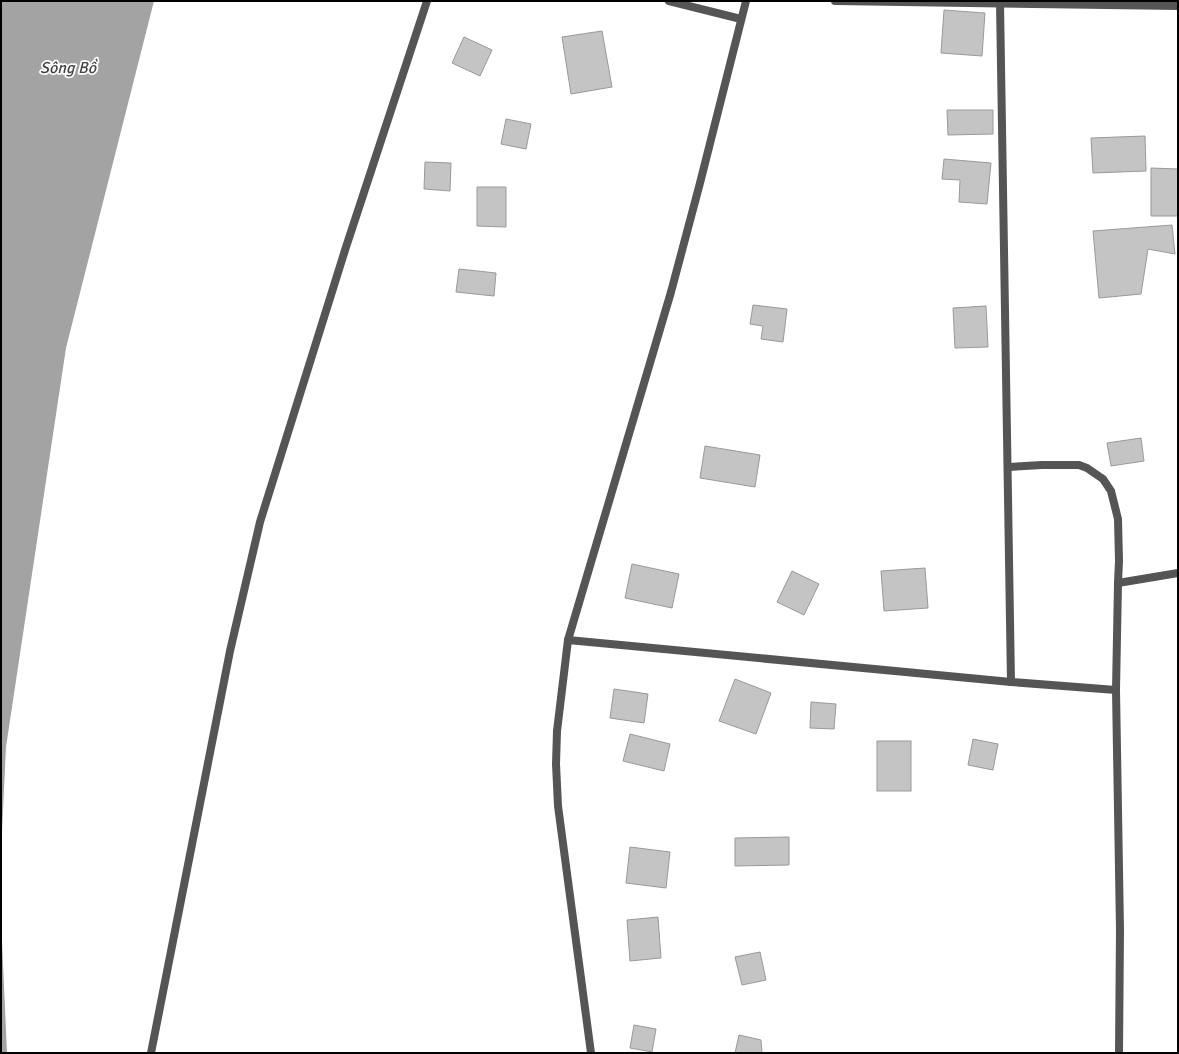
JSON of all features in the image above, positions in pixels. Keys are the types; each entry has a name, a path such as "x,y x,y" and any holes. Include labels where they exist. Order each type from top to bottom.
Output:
{"street":[{"path":"151,1053 230,651 260,522 346,247 427,1"},
{"path":"669,1 741,19"},
{"path":"591,1053 558,806 556,764 557,731 568,640 671,292 746,1"},
{"path":"836,1 1178,6"},
{"path":"1000,3 1011,682"},
{"path":"1008,467 1078,465 1087,468 1103,479 1111,491 1118,519 1119,561 1116,690 1120,930 1118,1053"},
{"path":"1118,583 1178,573"},
{"path":"568,640 1011,682 1116,690"}],"water":[{"name":"Sông Bồ","path":"1,1 154,1 66,348 6,747 1,853"},
{"path":"1,918 7,1053 1,1053"}],"building":[{"path":"944,10 985,13 982,56 941,53"},
{"path":"602,31 612,87 571,94 562,37"},
{"path":"464,37 492,50 480,76 452,63"},
{"path":"947,110 993,110 993,134 948,135"},
{"path":"506,119 531,124 526,149 501,144"},
{"path":"1145,136 1146,171 1093,173 1091,138"},
{"path":"944,159 991,163 987,204 959,202 960,180 942,179"},
{"path":"425,162 451,163 450,191 424,189"},
{"path":"1151,168 1178,169 1178,216 1151,216"},
{"path":"477,187 506,187 506,227 477,226"},
{"path":"1172,225 1175,254 1148,249 1141,294 1099,298 1093,231"},
{"path":"459,269 496,273 494,296 456,292"},
{"path":"753,305 787,309 783,342 761,339 763,326 750,324"},
{"path":"986,306 988,347 955,348 953,308"},
{"path":"1141,438 1144,461 1111,466 1107,443"},
{"path":"705,446 760,455 755,487 700,478"},
{"path":"632,564 679,574 672,608 625,598"},
{"path":"925,568 928,608 884,611 881,571"},
{"path":"792,571 819,584 804,615 777,602"},
{"path":"735,679 771,693 756,734 719,721"},
{"path":"614,689 648,694 644,723 610,718"},
{"path":"811,702 836,704 834,729 810,728"},
{"path":"630,734 670,744 664,771 623,761"},
{"path":"973,739 998,744 993,770 968,765"},
{"path":"877,741 911,741 911,791 877,791"},
{"path":"789,837 789,865 735,866 735,838"},
{"path":"630,847 670,852 666,888 626,883"},
{"path":"658,917 661,958 630,961 627,920"},
{"path":"760,952 766,980 742,985 735,957"},
{"path":"634,1025 656,1029 652,1052 630,1048"},
{"path":"739,1035 761,1040 762,1053 735,1053"}]}
